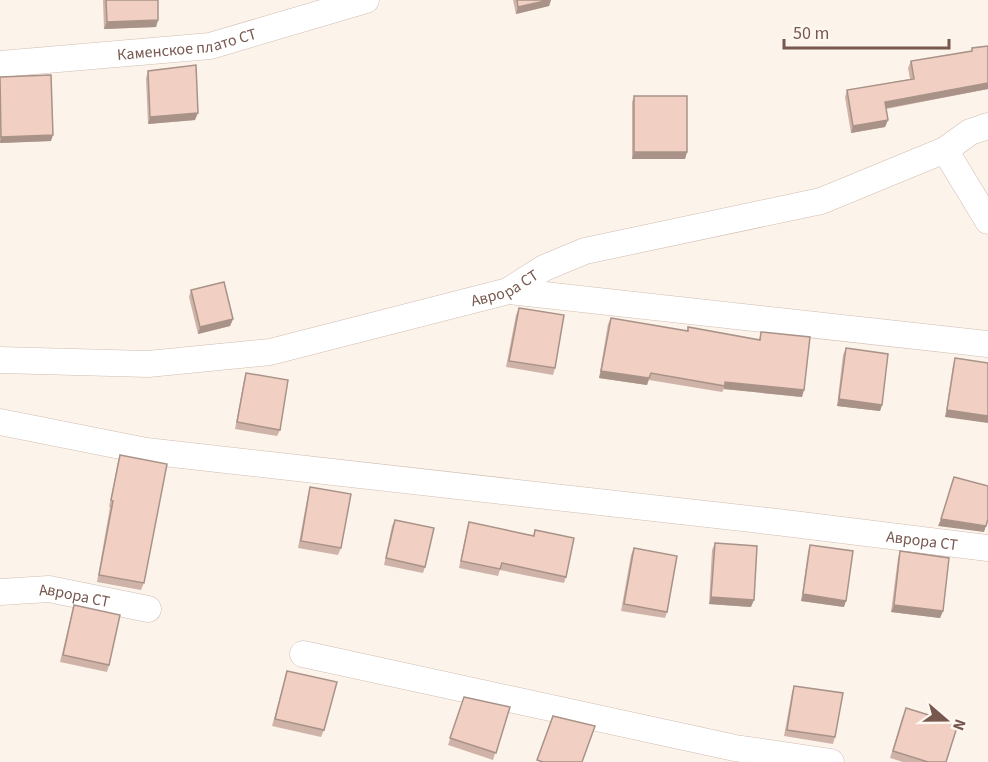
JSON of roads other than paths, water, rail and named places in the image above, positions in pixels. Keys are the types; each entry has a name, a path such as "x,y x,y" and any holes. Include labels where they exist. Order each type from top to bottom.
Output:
{"street":[{"name":"Каменское плато СТ","path":"0,64 210,46 366,0"},
{"name":"Аврора СТ","path":"0,360 148,364 270,352 508,291 544,268 585,251 821,201 945,150 970,132 988,126"},
{"path":"945,150 988,221"},
{"path":"508,291 988,344"},
{"name":"Аврора СТ","path":"0,422 146,451 988,548"},
{"name":"Аврора СТ","path":"0,592 49,589 148,609"},
{"path":"303,654 735,748 831,762"}]}
